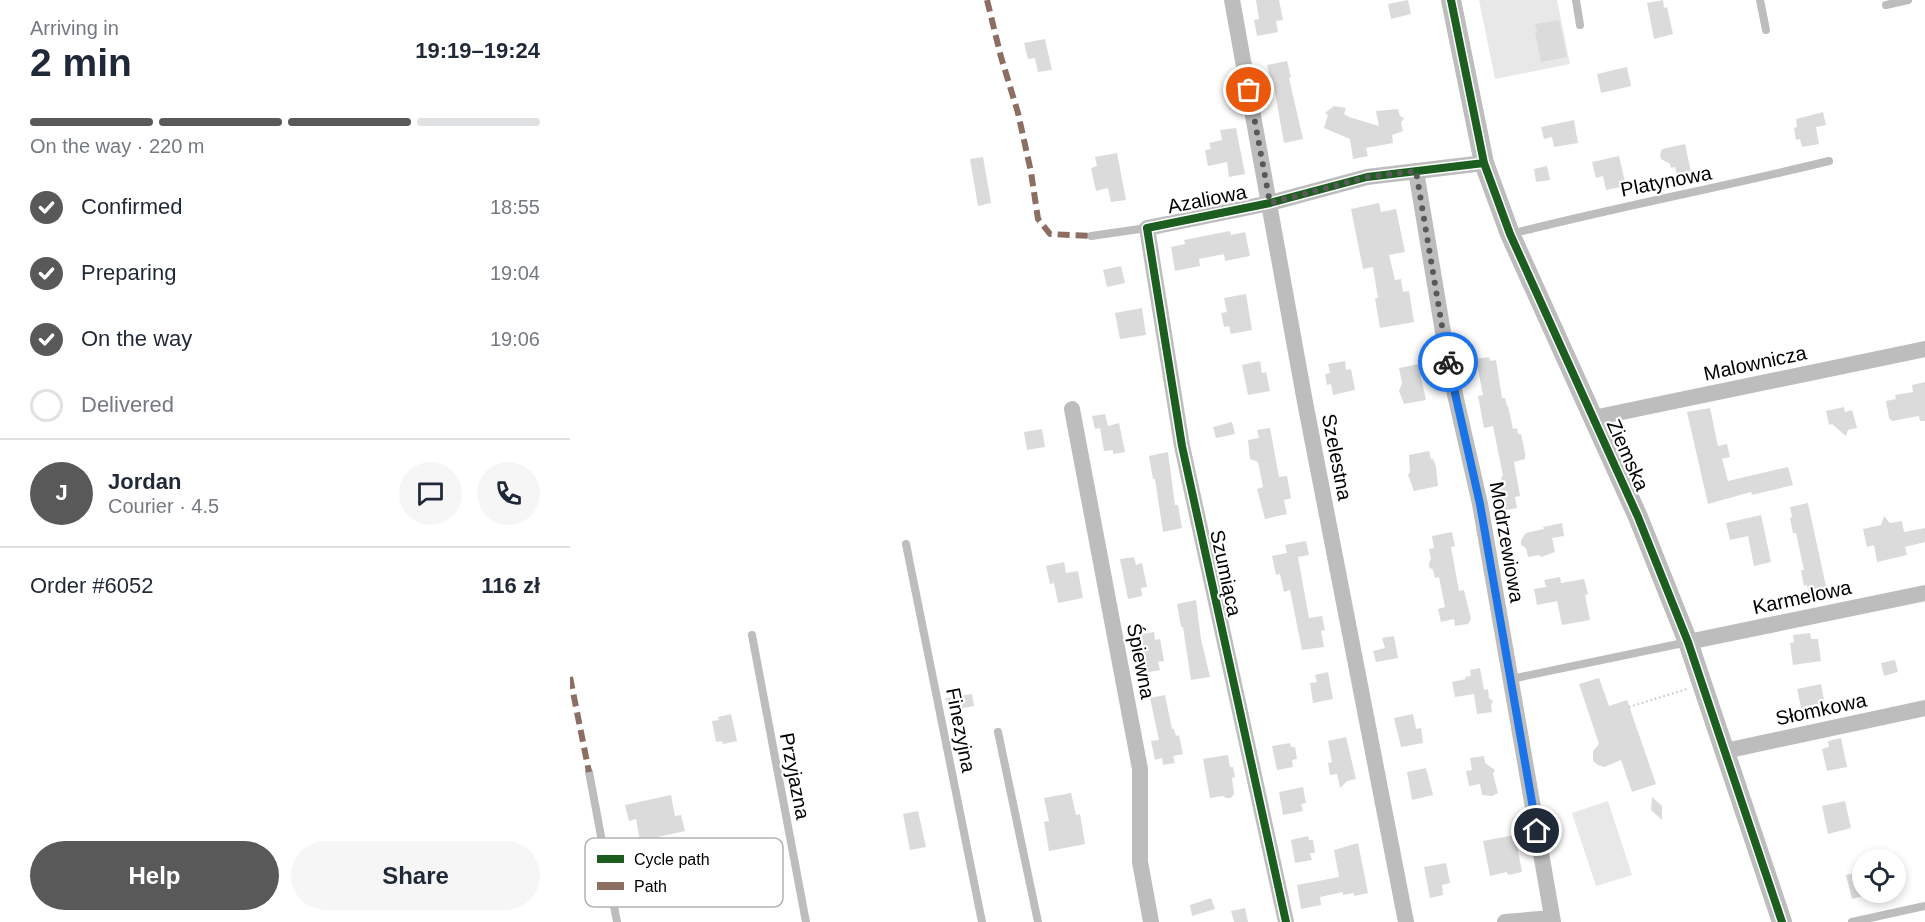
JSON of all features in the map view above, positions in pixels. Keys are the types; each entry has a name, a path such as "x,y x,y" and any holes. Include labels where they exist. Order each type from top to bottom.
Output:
{"street":[{"name":"Szelestna","path":"1232,0 1305,402 1406,922"},
{"name":"Ziemska","path":"1450,0 1484,163 1510,234 1638,517 1688,642 1782,922"},
{"name":"Azaliowa","path":"1147,228 1270,203 1368,177 1484,163"},
{"name":"Modrzewiowa","path":"1416,171 1449,368 1480,504 1552,920"},
{"name":"Szumiąca","path":"1147,228 1182,446 1286,922"},
{"name":"Malownicza","path":"1593,418 1925,349"},
{"name":"Śpiewna","path":"1072,409 1140,769 1140,862 1151,922"},
{"name":"Karmelowa","path":"1688,642 1925,593"},
{"name":"Słomkowa","path":"1725,751 1925,708"},
{"path":"1504,922 1552,920"}],"lane":[{"path":"1576,0 1580,26"},
{"path":"1760,0 1766,30"},
{"path":"1886,5 1908,0"},
{"name":"Platynowa","path":"1510,234 1614,208 1719,188 1829,161"},
{"name":"Azaliowa","path":"1091,236 1147,228"},
{"name":"Finezyjna","path":"906,544 982,922"},
{"name":"Przyjazna","path":"752,635 806,922"},
{"path":"1511,679 1688,642"},
{"path":"998,732 1038,922"},
{"path":"589,772 601,838"},
{"path":"1852,922 1925,906"},
{"path":"614,907 617,922"}],"path":[{"path":"1629,707 1693,687"}],"shaded area":[{"path":"1479,0 1557,0 1570,64 1495,79"},
{"path":"1608,801 1632,875 1596,886 1572,813"}],"building":[{"path":"1256,0 1279,0 1283,20 1276,21 1278,32 1257,36 1254,20 1259,19"},
{"path":"1408,0 1411,14 1391,19 1388,4"},
{"path":"1663,0 1664,8 1667,7 1673,34 1654,39 1647,3"},
{"path":"1559,20 1567,57 1541,62 1535,24"},
{"path":"1045,39 1052,70 1038,72 1035,58 1028,59 1024,43"},
{"path":"1287,61 1303,139 1284,143 1273,81 1271,81 1267,65"},
{"path":"1627,67 1631,86 1601,93 1597,74"},
{"path":"1334,106 1346,108 1344,114 1349,117 1379,126 1376,111 1398,109 1400,116 1404,118 1401,123 1403,131 1392,135 1393,143 1366,148 1368,156 1353,159 1350,139 1324,128 1328,115 1325,113"},
{"path":"1823,112 1826,125 1816,127 1819,144 1802,147 1800,139 1796,140 1794,128 1797,127 1796,119"},
{"path":"1574,120 1578,143 1554,147 1552,137 1544,139 1541,127"},
{"path":"1236,128 1245,174 1229,177 1227,162 1208,166 1205,150 1211,149 1209,143 1222,140 1220,130"},
{"path":"1685,144 1691,172 1677,175 1675,167 1671,168 1670,164 1661,159 1660,155 1662,149"},
{"path":"1117,153 1126,200 1111,202 1108,188 1096,191 1091,168 1097,166 1095,157"},
{"path":"1619,156 1626,186 1606,190 1603,176 1596,178 1592,162"},
{"path":"983,157 991,203 978,206 970,159"},
{"path":"1547,166 1550,180 1536,182 1534,169"},
{"path":"1379,203 1381,212 1396,209 1405,252 1389,255 1395,280 1401,279 1403,292 1409,291 1414,322 1380,328 1373,267 1363,269 1351,209"},
{"path":"1230,231 1231,235 1245,232 1250,256 1225,261 1224,254 1199,259 1200,266 1175,271 1171,247 1185,244 1184,240"},
{"path":"1121,266 1125,283 1107,287 1103,270"},
{"path":"1246,294 1252,330 1231,334 1229,326 1224,327 1221,313 1227,312 1224,298"},
{"path":"1142,308 1146,335 1120,339 1115,313"},
{"path":"1489,357 1490,361 1496,360 1502,398 1505,398 1508,406 1513,429 1517,428 1518,434 1521,434 1525,453 1525,459 1514,462 1520,496 1515,497 1517,508 1500,511 1495,483 1502,482 1501,477 1503,476 1493,426 1484,428 1478,396 1483,395 1476,359"},
{"path":"1260,361 1262,373 1266,372 1270,391 1248,395 1242,365"},
{"path":"1345,361 1346,370 1351,369 1355,390 1333,395 1331,384 1327,385 1325,374 1330,373 1328,364"},
{"path":"1418,364 1426,400 1404,404 1399,391 1402,383 1399,368"},
{"path":"1925,382 1925,421 1920,421 1919,416 1892,421 1889,418 1886,401 1896,399 1895,395 1913,392 1912,385"},
{"path":"1844,407 1845,412 1852,410 1857,428 1848,430 1846,436 1832,424 1829,425 1826,411"},
{"path":"1710,408 1718,446 1727,444 1730,457 1722,459 1728,481 1788,467 1793,485 1752,495 1751,492 1708,504 1687,412"},
{"path":"1105,414 1108,426 1119,423 1125,452 1113,454 1113,450 1104,451 1100,428 1095,429 1092,416"},
{"path":"1232,422 1235,434 1216,438 1213,427"},
{"path":"1270,428 1279,477 1287,476 1291,498 1284,500 1287,514 1265,519 1257,489 1263,487 1258,462 1250,459 1248,440 1259,438 1257,430"},
{"path":"1042,429 1045,447 1027,450 1024,432"},
{"path":"1429,451 1436,467 1438,486 1414,491 1408,475 1410,472 1409,455"},
{"path":"1168,452 1175,505 1178,505 1182,528 1163,532 1149,456"},
{"path":"1808,503 1827,591 1809,595 1807,585 1804,586 1801,570 1804,570 1796,533 1793,533 1790,518 1792,517 1790,507"},
{"path":"1761,515 1771,562 1754,566 1748,536 1730,540 1726,523"},
{"path":"1884,516 1890,523 1902,521 1904,532 1925,528 1925,542 1905,547 1907,555 1877,562 1874,545 1867,547 1863,529 1881,525"},
{"path":"1562,523 1564,536 1552,538 1555,552 1541,557 1539,555 1528,557 1526,548 1521,545 1521,540 1526,533"},
{"path":"1452,532 1455,546 1451,547 1459,591 1464,590 1471,619 1468,624 1455,626 1454,619 1441,622 1438,609 1445,607 1439,577 1435,578 1433,570 1429,567 1431,559 1429,549 1434,548 1432,536"},
{"path":"1306,541 1309,555 1298,557 1309,618 1322,616 1325,630 1321,631 1324,647 1302,650 1290,590 1284,592 1280,574 1276,575 1272,556 1287,553 1285,545"},
{"path":"1134,557 1136,565 1142,563 1147,587 1141,588 1142,596 1128,599 1120,559"},
{"path":"1064,562 1066,573 1078,571 1083,598 1058,603 1054,583 1050,584 1046,566"},
{"path":"1560,577 1561,583 1584,579 1590,620 1562,625 1557,601 1537,605 1534,589 1546,587 1544,580"},
{"path":"1196,600 1201,639 1210,677 1191,680 1177,604"},
{"path":"1154,632 1155,640 1160,639 1164,661 1158,662 1160,670 1144,673 1137,635"},
{"path":"1810,633 1811,639 1818,639 1821,661 1793,665 1790,643 1794,642 1793,635"},
{"path":"1394,636 1398,658 1376,662 1373,651 1385,648 1382,638"},
{"path":"1895,660 1898,672 1884,676 1881,663"},
{"path":"1480,668 1484,690 1488,689 1489,698 1493,701 1492,712 1477,714 1474,694 1455,697 1452,682 1466,679 1465,677 1471,676 1470,670"},
{"path":"1328,672 1333,699 1313,703 1310,683 1317,682 1315,675"},
{"path":"1599,678 1609,706 1627,700 1656,784 1632,792 1621,760 1604,767 1593,761 1593,751 1599,744 1579,684"},
{"path":"1821,684 1824,700 1818,701 1820,712 1803,716 1797,689"},
{"path":"972,694 974,706 948,711 946,698"},
{"path":"1165,695 1172,729 1176,736 1179,735 1183,754 1173,756 1175,763 1163,765 1162,758 1155,760 1151,741 1159,740 1150,698"},
{"path":"731,714 737,741 723,744 722,741 716,742 712,721"},
{"path":"1413,714 1416,729 1421,728 1423,743 1401,747 1394,718"},
{"path":"1346,737 1356,779 1347,781 1340,788 1337,774 1330,775 1328,763 1332,762 1328,741"},
{"path":"1841,738 1847,767 1827,771 1822,749 1829,747 1828,741"},
{"path":"1290,743 1291,747 1295,747 1297,759 1292,760 1293,767 1277,770 1272,746"},
{"path":"1228,755 1235,777 1232,778 1234,794 1231,798 1223,796 1210,798 1203,759"},
{"path":"1484,756 1485,763 1495,770 1493,774 1498,793 1492,796 1482,795 1480,784 1469,786 1466,771 1472,770 1470,758"},
{"path":"1426,768 1433,795 1412,800 1407,772"},
{"path":"1303,787 1306,803 1301,804 1303,811 1283,815 1279,792"},
{"path":"1071,793 1076,815 1080,814 1085,844 1049,851 1044,822 1049,821 1044,798"},
{"path":"671,795 675,816 681,815 685,831 654,838 639,838 636,819 629,821 625,805"},
{"path":"1652,797 1662,806 1662,820 1651,810"},
{"path":"1845,801 1851,828 1828,834 1822,806"},
{"path":"918,811 926,847 910,850 903,814"},
{"path":"1515,835 1522,872 1508,875 1507,872 1490,876 1483,841"},
{"path":"1308,836 1309,840 1313,840 1315,853 1310,853 1312,860 1295,863 1291,840"},
{"path":"1358,843 1368,893 1354,896 1354,893 1343,895 1343,892 1320,897 1321,905 1301,909 1297,885 1339,877 1334,850"},
{"path":"1446,863 1450,883 1442,885 1443,895 1430,898 1424,867"},
{"path":"1852,874 1852,899 1846,875"},
{"path":"1211,898 1215,909 1192,916 1190,905"},
{"path":"1245,908 1248,922 1234,922 1231,911"}],"marked path":[{"path":"987,0 1018,113 1031,172 1038,219 1050,234 1091,236"},
{"path":"570,677 589,772"}],"cycle path":[{"path":"1451,0 1484,163 1510,234 1638,517 1688,642 1782,922"},
{"path":"1286,922 1182,446 1147,228 1270,203 1367,177 1484,163"}],"way so far":[{"path":"1249,90 1270,203 1368,177 1416,171 1448,362"}],"route":[{"path":"1448,362 1480,504 1537,831"}]}
